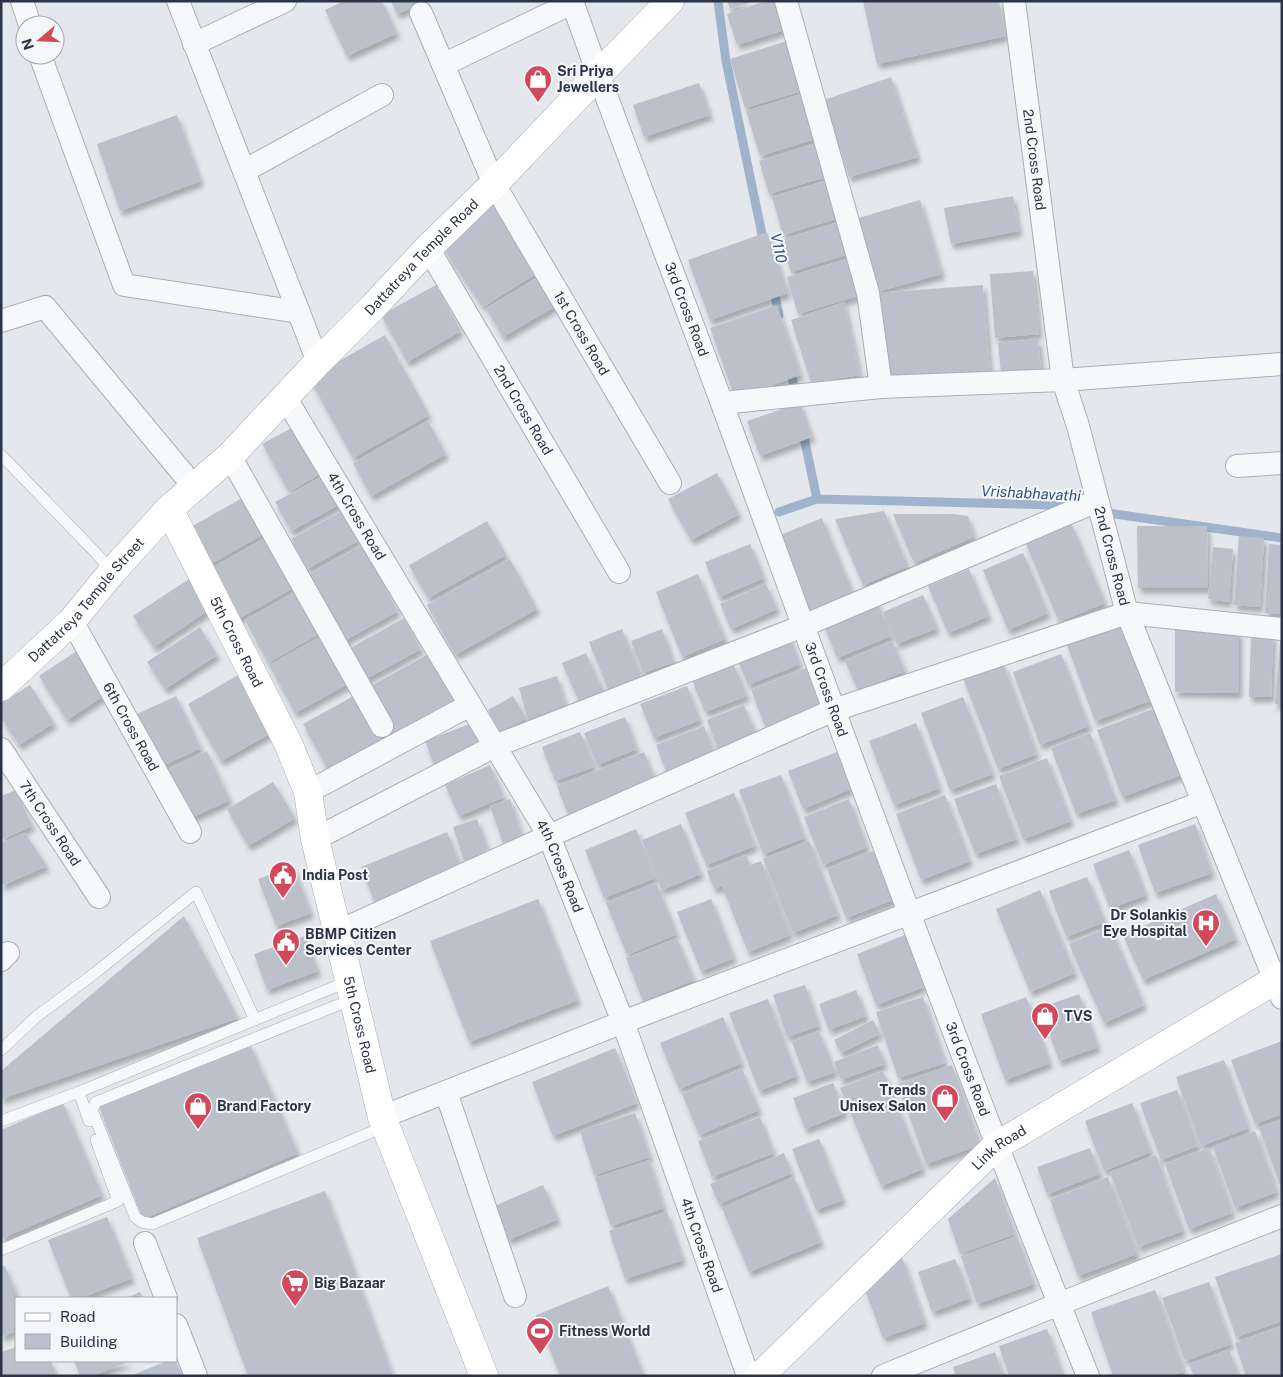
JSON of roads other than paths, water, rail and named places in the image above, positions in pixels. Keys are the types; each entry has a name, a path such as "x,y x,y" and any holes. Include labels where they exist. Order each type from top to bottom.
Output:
{"street":[{"path":"22,1 27,15"},
{"path":"178,1 318,362"},
{"path":"194,44 285,1"},
{"path":"786,1 868,293 881,387"},
{"name":"2nd Cross Road","path":"1014,1 1063,380 1078,426 1126,613 1279,985"},
{"path":"443,66 572,2"},
{"name":"3rd Cross Road","path":"572,2 996,1146 1088,1376"},
{"name":"Dattatreya Temple Road","path":"169,509 230,456 428,248 494,184 662,5"},
{"name":"1st Cross Road","path":"420,13 494,184 670,483"},
{"path":"44,65 124,285 299,312"},
{"path":"244,171 382,95"},
{"name":"2nd Cross Road","path":"428,248 619,572"},
{"path":"1,321 45,307 195,488"},
{"path":"722,403 881,387 1063,380 1282,364"},
{"name":"4th Cross Road","path":"285,397 549,836 622,1022 748,1376"},
{"path":"230,456 382,726"},
{"path":"1238,466 1282,463"},
{"path":"315,838 495,746 803,626 1096,501"},
{"name":"Dattatreya Temple Street","path":"1,687 72,621 112,572 169,509"},
{"name":"5th Cross Road","path":"169,509 288,743 308,792 315,838 384,1121 484,1376"},
{"path":"338,932 834,710 1126,613 1282,629"},
{"name":"6th Cross Road","path":"72,621 190,832"},
{"path":"308,792 470,705"},
{"name":"7th Cross Road","path":"1,749 99,897"},
{"path":"384,1121 446,1092 622,1022 1203,802"},
{"name":"Link Road","path":"760,1376 996,1146 1279,985"},
{"path":"446,1092 515,1296"},
{"path":"883,1376 1282,1216"},
{"path":"145,1243 166,1297"},
{"path":"178,1330 196,1376"}],"lane":[{"path":"1,455 112,572"},
{"path":"1,1050 36,1017 95,973 196,892 255,1020"},
{"path":"1,1121 79,1092 255,1020 352,990"},
{"path":"352,990 96,1102 92,1110 135,1217 142,1222 152,1224 384,1121"},
{"path":"1,1250 118,1201 79,1092"}],"waterway":[{"name":"V110","path":"718,1 726,61 764,244"},
{"name":"V110","path":"773,286 779,315"},
{"name":"V110","path":"790,367 796,396"},
{"name":"V110","path":"802,428 817,499"},
{"name":"Vrishabhavathi","path":"779,512 817,499 1053,505 1068,507"},
{"name":"Vrishabhavathi","path":"1101,512 1282,538"}],"place":[{"name":"Sri Priya Jewellers","path":"538,103"},
{"name":"India Post","path":"283,899"},
{"name":"Dr Solankis Eye Hospital","path":"1206,947"},
{"name":"BBMP Citizen Services Center","path":"286,966"},
{"name":"TVS","path":"1045,1040"},
{"name":"Trends Unisex Salon","path":"945,1122"},
{"name":"Brand Factory","path":"198,1130"},
{"name":"Big Bazaar","path":"295,1307"},
{"name":"Fitness World","path":"540,1355"}]}
